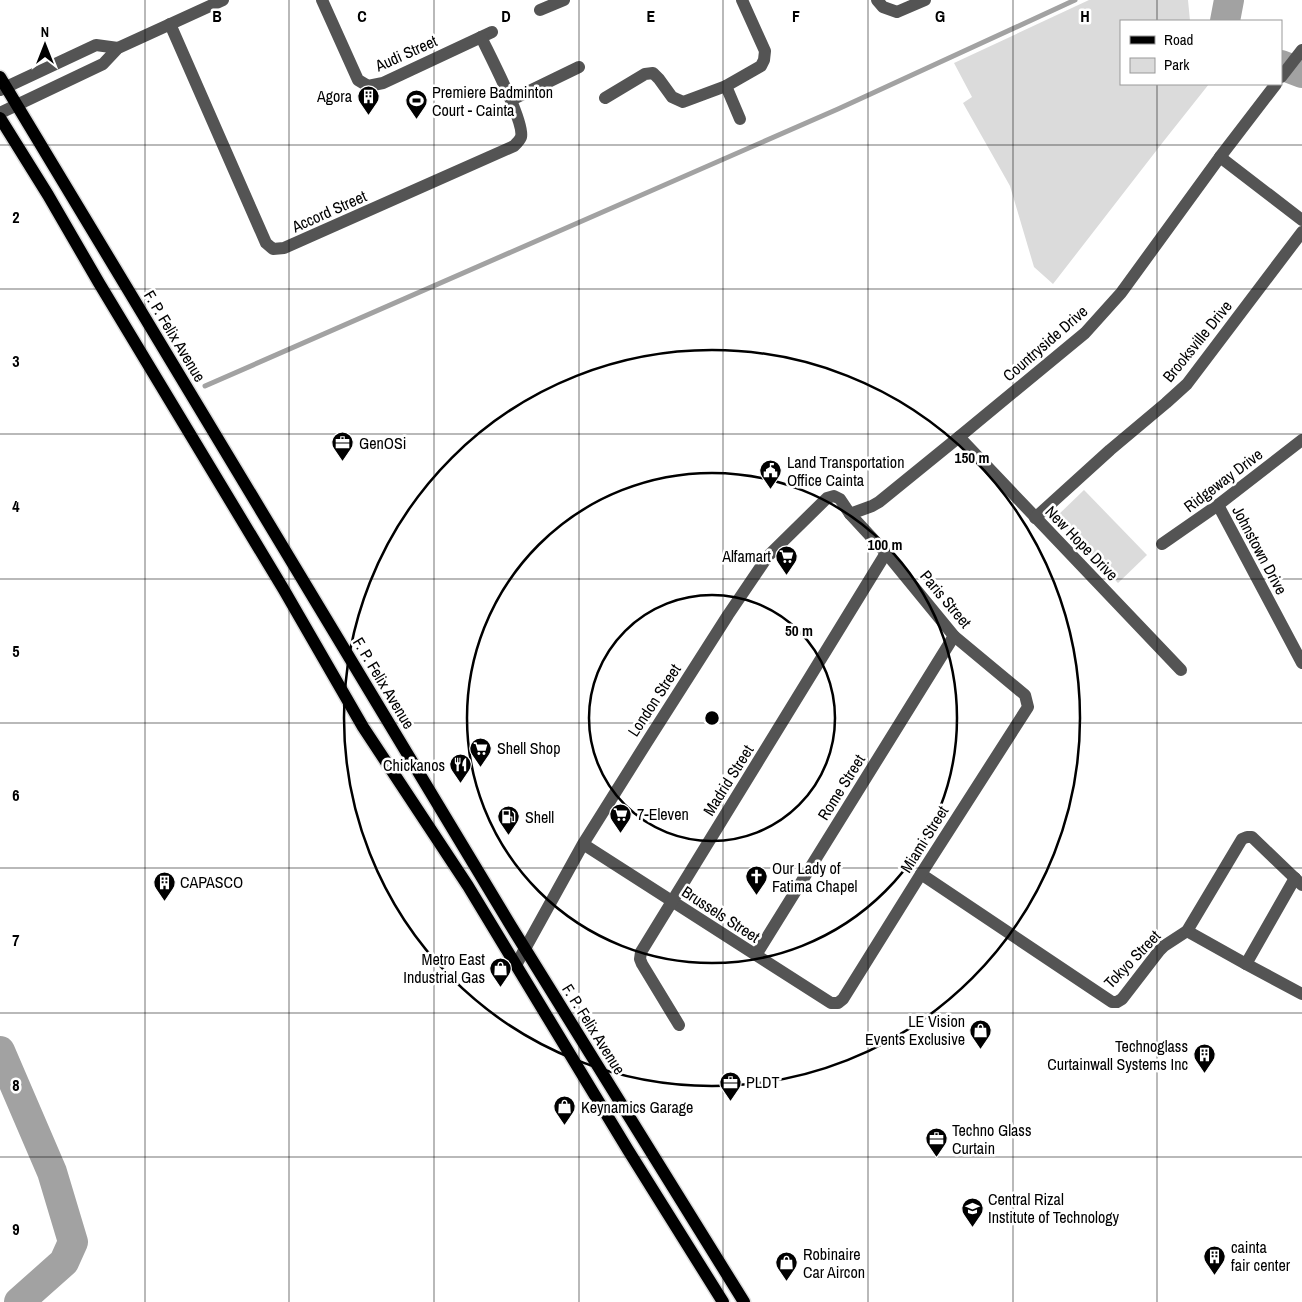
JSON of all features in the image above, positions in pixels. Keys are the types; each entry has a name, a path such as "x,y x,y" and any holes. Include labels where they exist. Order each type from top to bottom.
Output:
{"main road":[{"name":"F. P. Felix Avenue","path":"2,85 16,104 511,926 744,1302"},
{"name":"F. P. Felix Avenue","path":"0,118 284,590 363,727 468,886 721,1300"},
{"path":"628,1150 644,1140"},
{"path":"721,1300 735,1287"}],"street":[{"path":"0,113 102,64 118,48 223,0"},
{"name":"Audi Street","path":"322,0 358,80 368,86 382,83 486,34"},
{"path":"540,10 564,0"},
{"path":"605,98 645,74 653,73 672,97 683,102 726,86 761,66 765,51 742,0"},
{"path":"877,0 883,7 897,12 925,0"},
{"name":"Accord Street","path":"170,24 266,243 273,249 284,248 514,146 521,138 522,127 486,34"},
{"path":"2,85 40,71 96,45 118,48"},
{"name":"Countryside Drive","path":"1282,76 1302,50"},
{"path":"511,100 579,67"},
{"path":"40,71 49,89"},
{"name":"Countryside Drive","path":"850,514 879,502 1085,333 1122,292 1275,85"},
{"path":"726,86 740,119"},
{"path":"1220,157 1302,220"},
{"name":"Brooksville Drive","path":"1035,518 1186,384 1302,232"},
{"name":"New Hope Drive","path":"959,437 1181,670"},
{"name":"Ridgeway Drive","path":"1162,544 1301,443"},
{"name":"London Street","path":"516,965 583,844 768,556 828,498 834,496 840,499 850,514"},
{"name":"Johnstown Drive","path":"1218,505 1302,663"},
{"name":"Paris Street","path":"850,514 886,553 954,636 1025,695"},
{"name":"Madrid Street","path":"679,1025 640,959 641,952 886,553"},
{"name":"Rome Street","path":"756,955 954,636"},
{"name":"Miami Street","path":"843,999 1028,707 1025,695"},
{"name":"Tokyo Street","path":"921,874 1112,1002 1122,999 1164,946 1186,930 1242,839 1252,837 1298,882"},
{"name":"Brussels Street","path":"583,844 831,1003 838,1003 843,999"},
{"path":"1246,964 1298,882"},
{"path":"1186,930 1302,993"}],"green space":[{"path":"1089,0 1188,0 1190,20 1120,20 1120,85 1208,85 1053,284 1034,267 1010,186 963,103 972,97 954,63"},
{"path":"1084,490 1147,555 1118,583 1055,518"}],"waterway":[{"path":"205,386 838,109 1075,0"},
{"path":"1225,20 1229,0"},
{"path":"1282,65 1302,73"},
{"path":"0,1051 52,1172 73,1242 64,1262 19,1302"}],"place":[{"name":"Agora","path":"368,115"},
{"name":"Premiere Badminton Court - Cainta","path":"416,120"},
{"name":"GenOSi","path":"343,462"},
{"name":"Land Transportation Office Cainta","path":"771,490"},
{"name":"Alfamart","path":"787,575"},
{"name":"Shell Shop","path":"481,767"},
{"name":"Chickanos","path":"461,784"},
{"name":"7-Eleven","path":"621,833"},
{"name":"Shell","path":"509,836"},
{"name":"Our Lady of Fatima Chapel","path":"756,896"},
{"name":"CAPASCO","path":"164,901"},
{"name":"Metro East Industrial Gas","path":"501,987"},
{"name":"LE Vision Events Exclusive","path":"981,1049"},
{"name":"Technoglass Curtainwall Systems Inc","path":"1204,1074"},
{"name":"PLDT","path":"730,1101"},
{"name":"Keynamics Garage","path":"565,1126"},
{"name":"Techno Glass Curtain","path":"936,1158"},
{"name":"Central Rizal Institute of Technology","path":"972,1227"},
{"name":"cainta fair center","path":"1215,1275"},
{"name":"Robinaire Car Aircon","path":"787,1282"}]}
